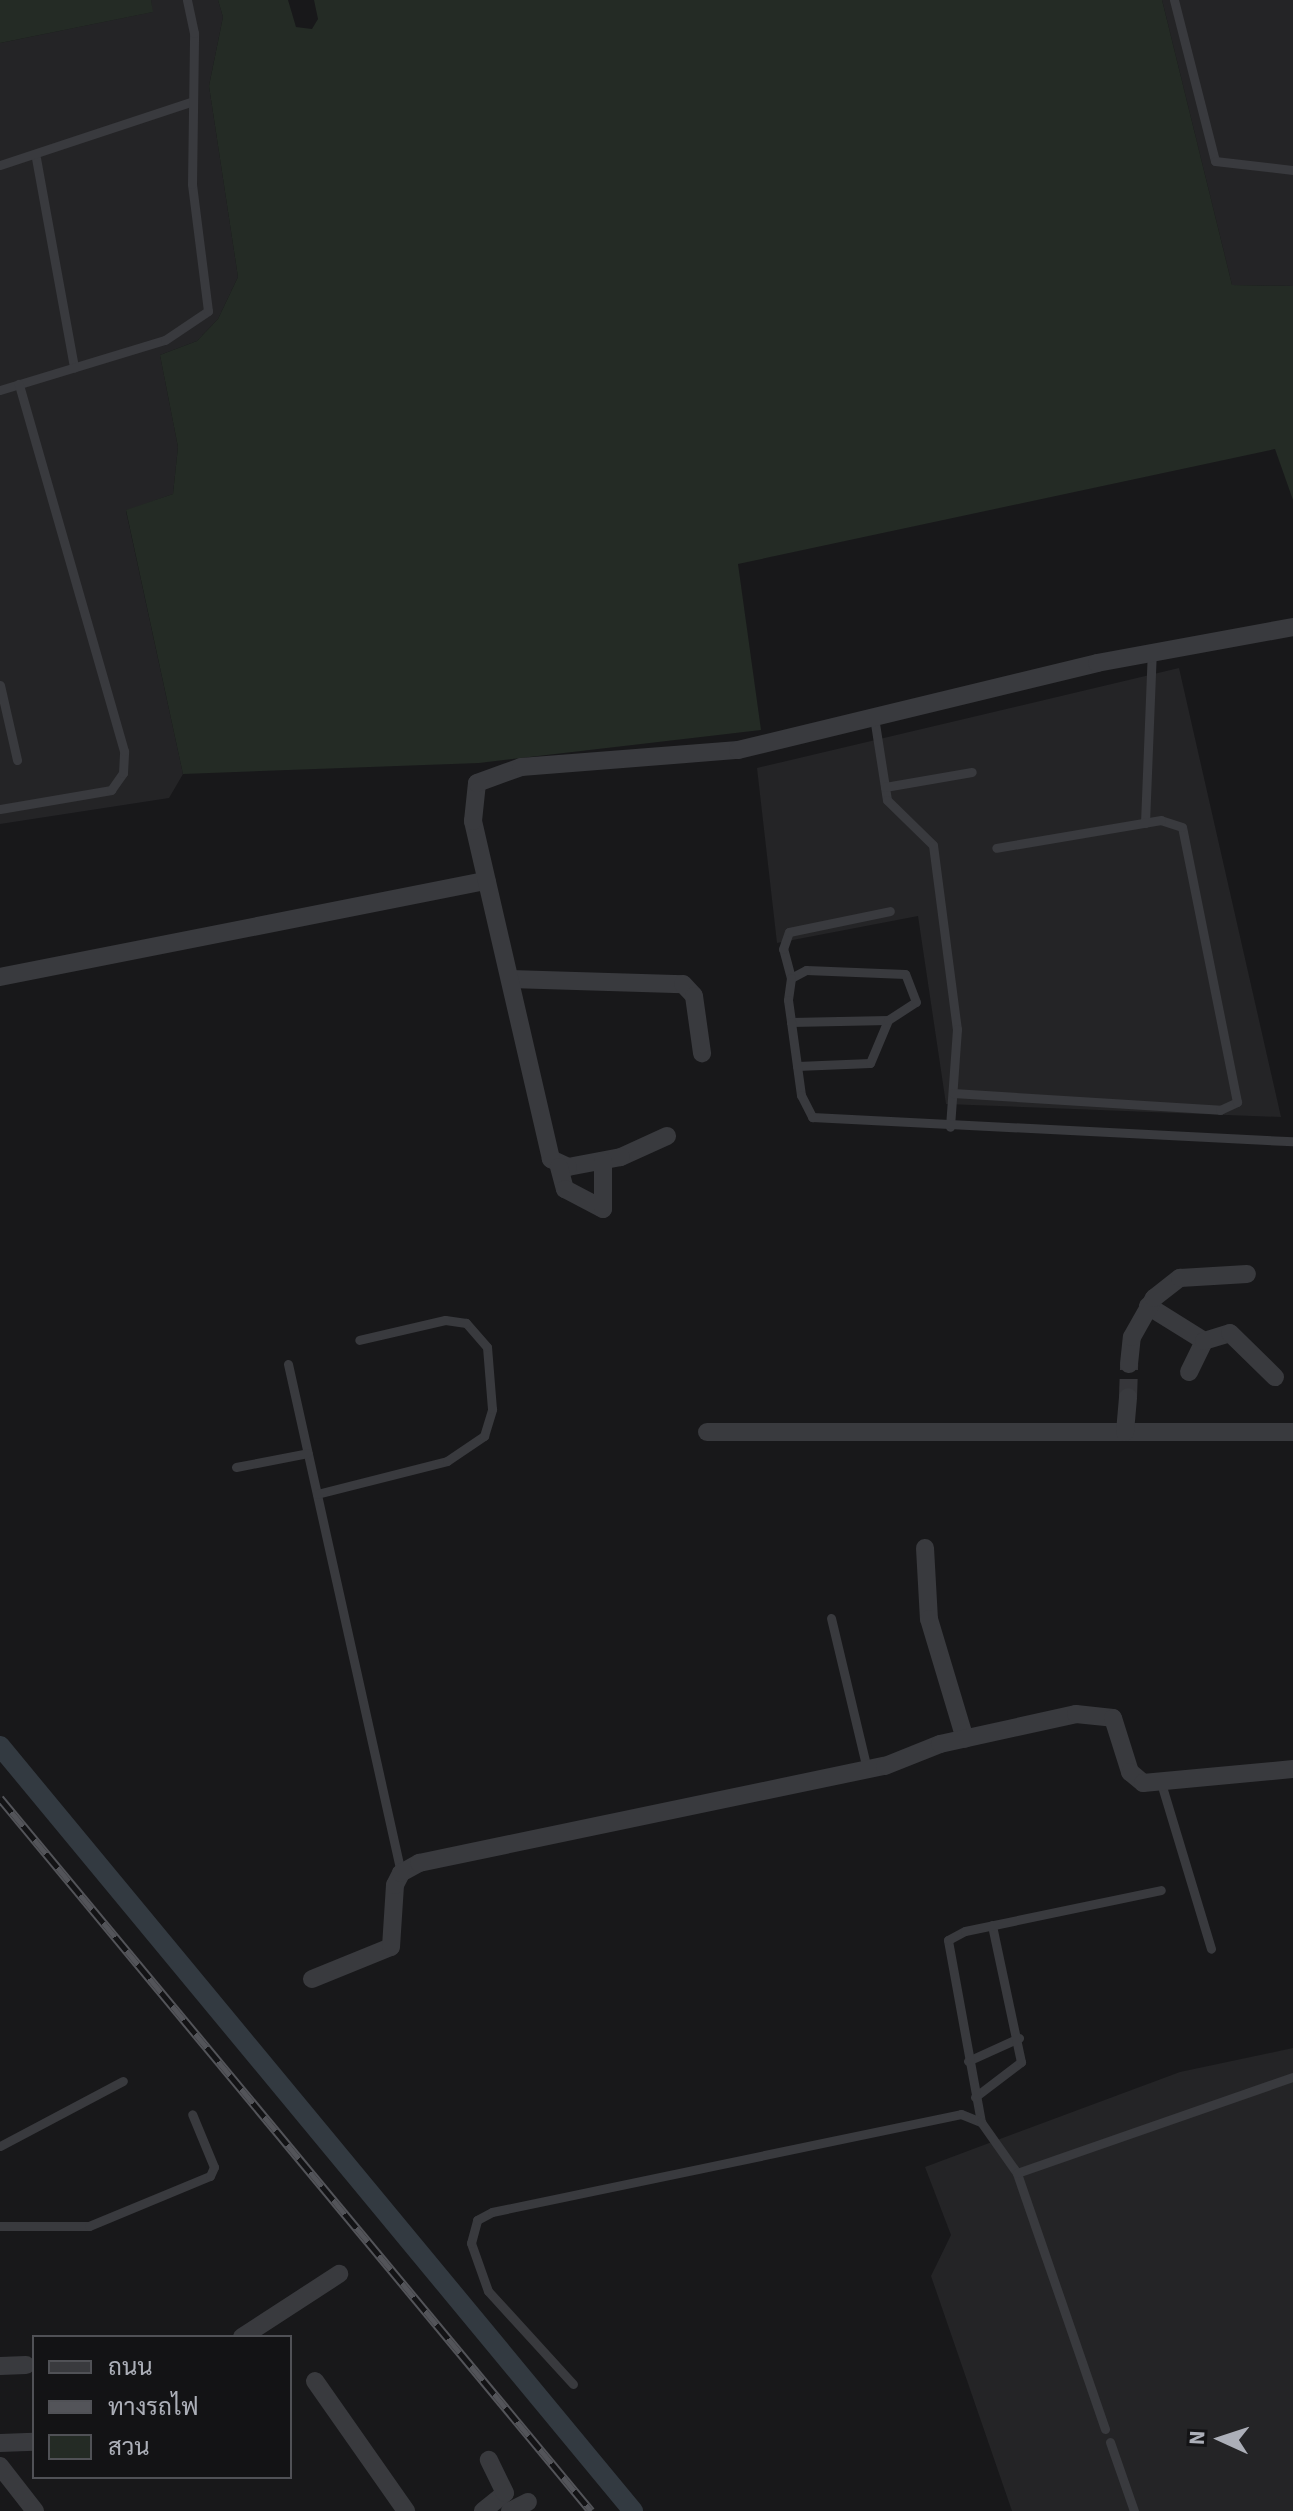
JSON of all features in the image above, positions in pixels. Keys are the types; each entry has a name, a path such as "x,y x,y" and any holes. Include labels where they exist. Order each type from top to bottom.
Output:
{"street":[{"path":"603,1161 603,1209 565,1189 539,1122 472,805 477,783 487,776 738,750 1152,652 1293,627"},
{"path":"0,977 487,881"},
{"path":"510,979 683,984 694,996 702,1053"},
{"path":"559,1167 603,1161 646,1150 667,1136"},
{"path":"1129,1364 1132,1337 1148,1306 1180,1278 1247,1274"},
{"path":"1148,1306 1204,1341"},
{"path":"1189,1372 1204,1341 1219,1332 1242,1338 1275,1377"},
{"path":"1125,1432 1128,1397"},
{"path":"707,1432 1293,1432"},
{"path":"925,1548 929,1619 965,1739"},
{"path":"312,1979 391,1947 401,1873 867,1769 965,1739 1108,1713 1130,1772 1161,1783 1293,1769"},
{"path":"245,2335 339,2274"},
{"path":"0,2366 26,2365"},
{"path":"315,2381 406,2511"},
{"path":"0,2443 32,2442"},
{"path":"483,2511 505,2497 489,2460"},
{"path":"0,2466 35,2511"},
{"path":"510,2511 528,2502"}],"lane":[{"path":"0,390 185,332 208,311 192,184 193,101 187,0"},
{"path":"1174,0 1215,161 1293,170"},
{"path":"0,165 36,158 193,101"},
{"path":"36,158 74,368"},
{"path":"0,809 111,790 123,773 124,751 19,384"},
{"path":"1145,823 1152,652"},
{"path":"0,685 17,760"},
{"path":"874,717 891,807 933,845 954,996 950,1127"},
{"path":"885,787 972,772"},
{"path":"953,1093 1232,1109 1236,1090 1189,841 1173,820 996,848"},
{"path":"890,911 789,932 783,949 791,978 791,1022 797,1066 812,1117 950,1127 1293,1141"},
{"path":"791,978 806,970 905,974 916,1002 888,1020 791,1022"},
{"path":"797,1066 870,1063 888,1020"},
{"path":"317,1494 447,1461 484,1436 492,1409 487,1347 466,1323 445,1320 359,1340"},
{"path":"288,1364 401,1873"},
{"path":"236,1467 308,1453"},
{"path":"831,1618 867,1769"},
{"path":"1161,1783 1211,1949"},
{"path":"1105,2429 1017,2173 981,2122 945,1947 954,1935 1161,1890"},
{"path":"975,2097 1018,2068 1019,2038 992,1925"},
{"path":"968,2061 1019,2038"},
{"path":"1017,2173 1293,2077"},
{"path":"0,2146 123,2081"},
{"path":"0,2226 89,2226 210,2176 192,2114"},
{"path":"573,2384 488,2291 471,2243 477,2220 961,2114 981,2122"},
{"path":"1110,2442 1134,2511"}],"shaded area":[{"path":"151,0 218,0 223,17 209,86 238,277 218,319 197,341 160,355 178,447 173,494 126,511 183,774 169,798 0,824 0,43 152,12"},
{"path":"1162,0 1293,0 1293,286 1232,285"},
{"path":"1179,668 1281,1117 946,1104 918,916 777,943 757,768"},
{"path":"1293,2048 1293,2511 1012,2511 931,2276 951,2235 925,2167 1180,2072"}],"green space":[{"path":"0,0 151,0 153,12 0,43"},
{"path":"218,0 288,0 296,27 312,29 318,19 314,0 1162,0 1232,285 1293,286 1293,500 1275,449 738,564 761,730 479,763 183,774 126,510 173,494 178,447 160,355 197,341 218,319 238,277 209,86 223,17"}],"waterway":[{"path":"0,1746 633,2511"}],"tunnel":[{"path":"1128,1397 1129,1364"}],"railway":[{"path":"0,1798 591,2511"}]}
